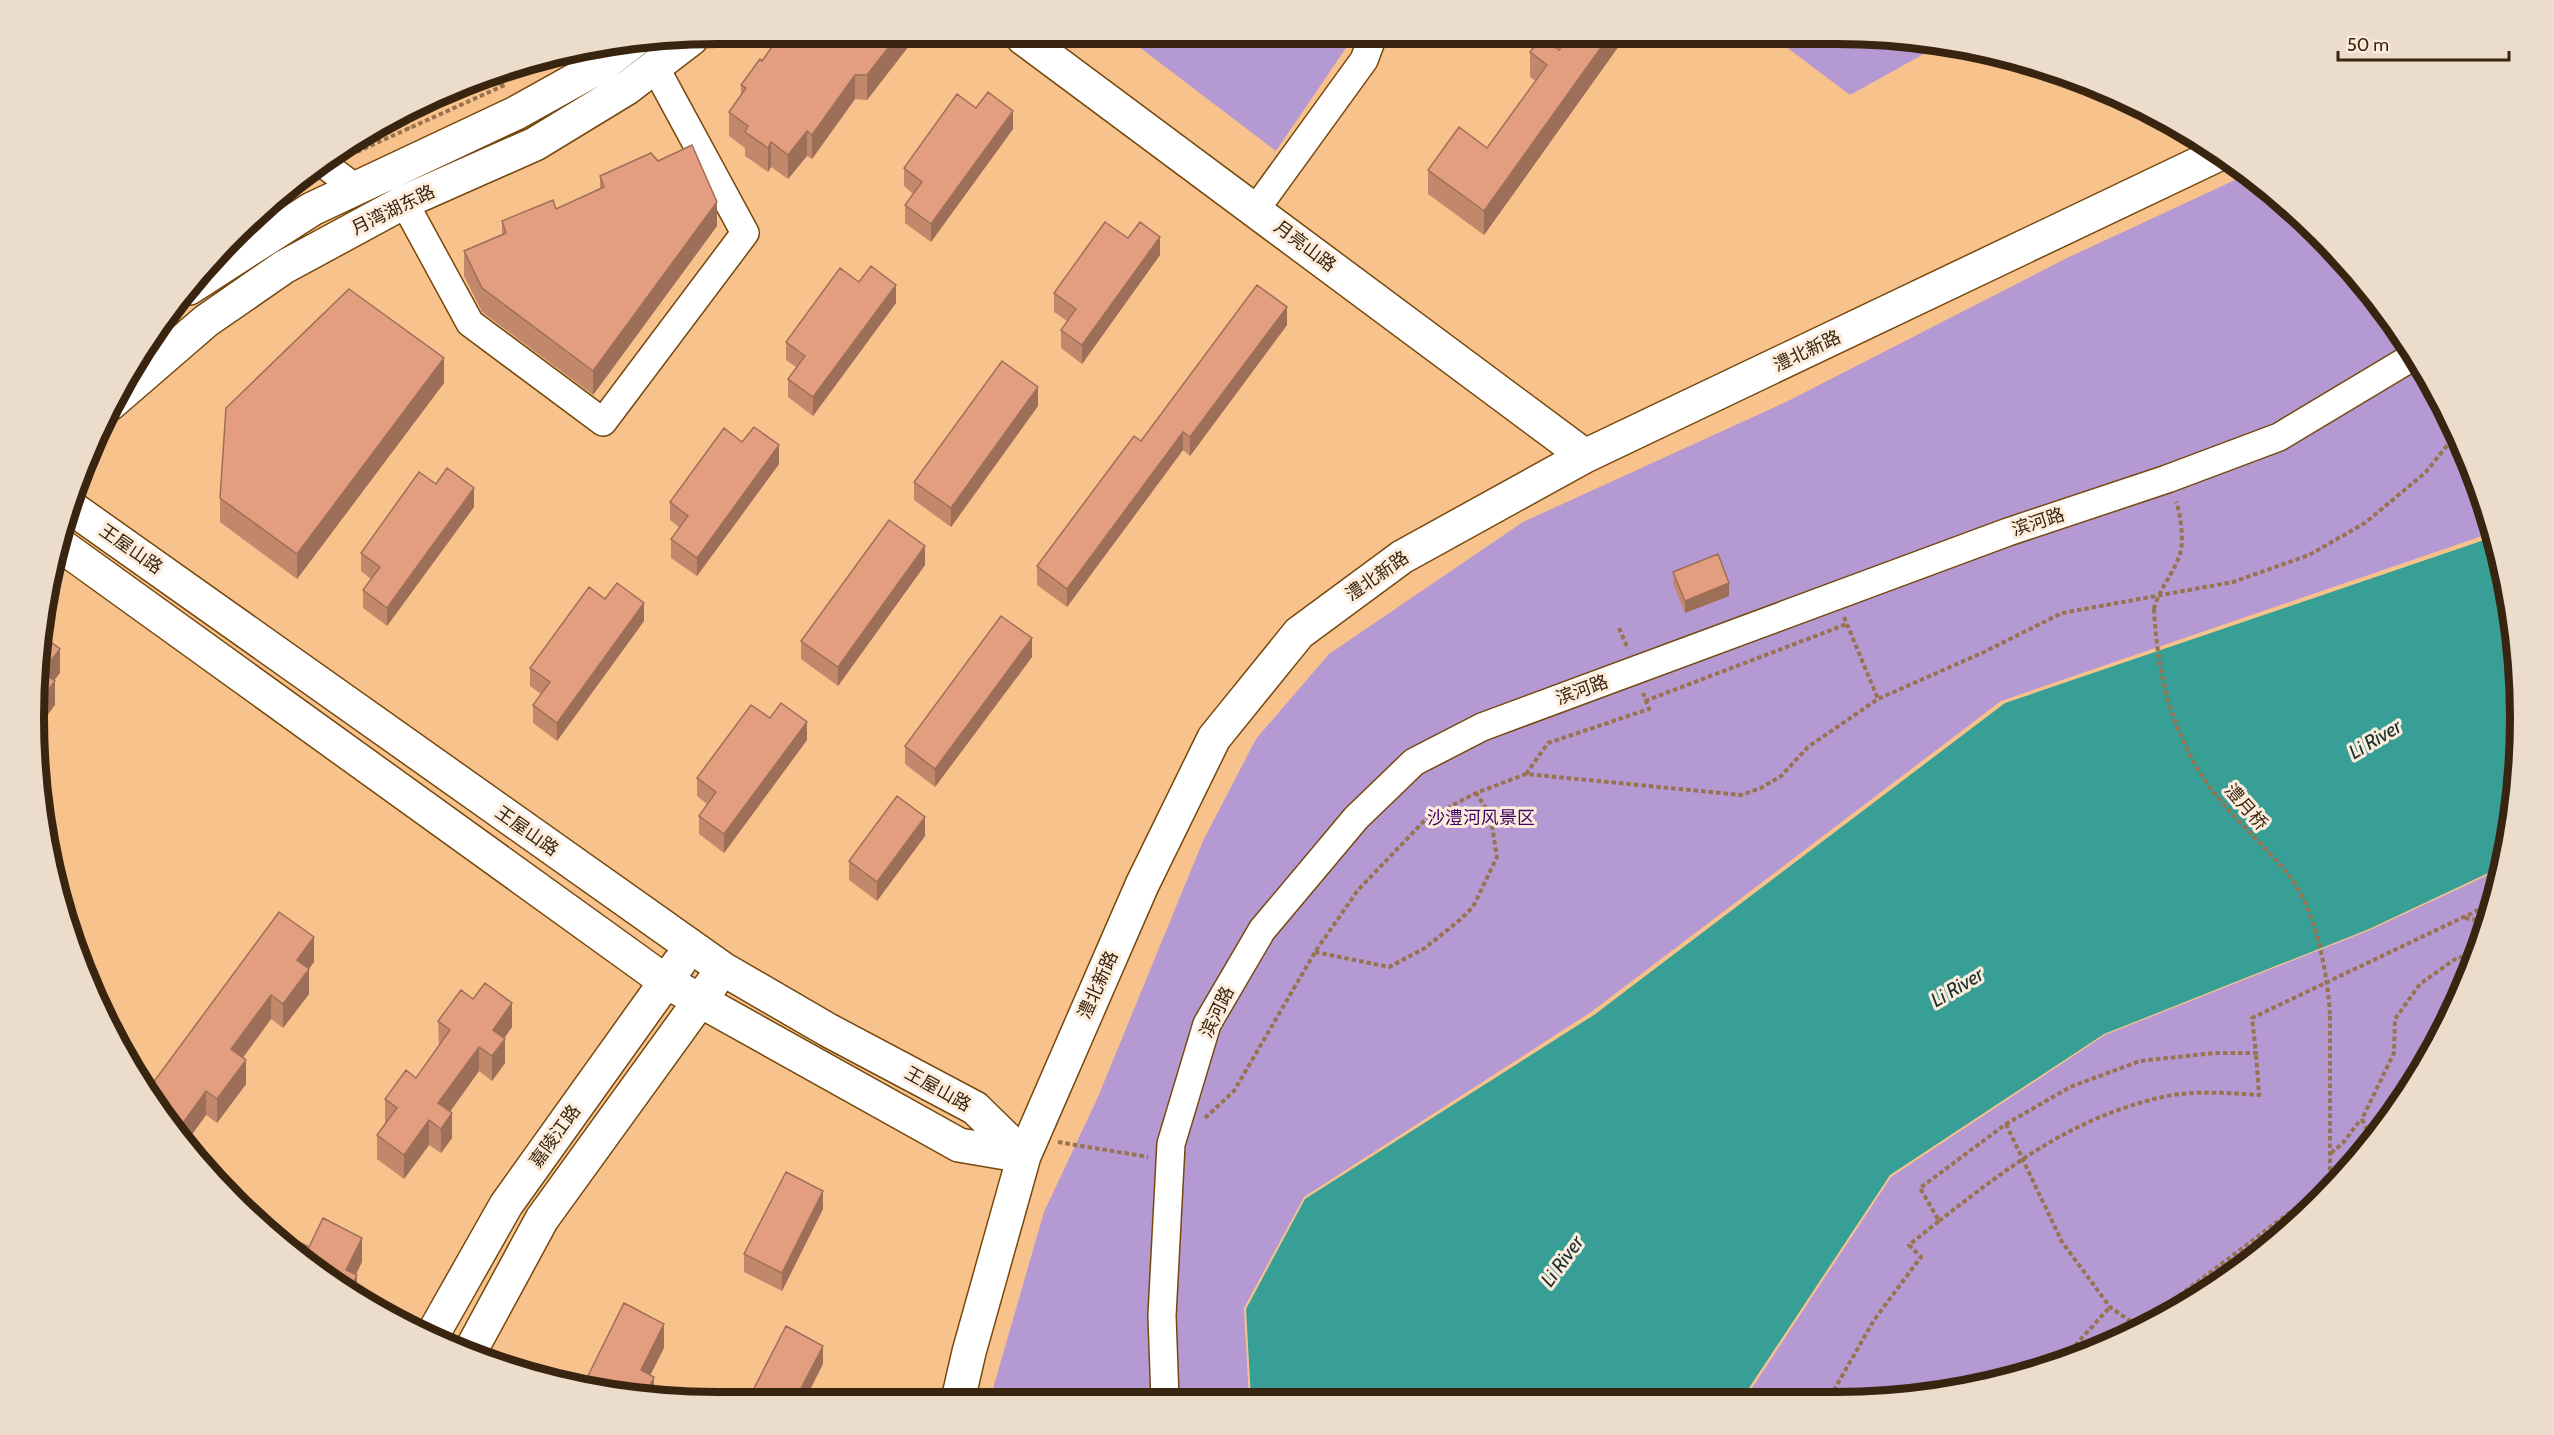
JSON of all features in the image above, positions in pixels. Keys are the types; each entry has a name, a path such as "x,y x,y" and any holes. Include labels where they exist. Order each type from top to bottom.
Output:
{"street":[{"name":"月亮山路","path":"1031,44 1256,209 1585,456"},
{"path":"1256,209 1364,60 1370,44"},
{"name":"月湾湖东路","path":"130,388 206,321 284,267 404,202 535,144 627,88 684,45"},
{"name":"月湾湖东路","path":"209,275 312,210 516,113 604,64 621,50"},
{"path":"404,202 470,323 603,422 745,233 656,66"},
{"name":"澧北新路","path":"960,1392 969,1352 1028,1147 1142,885 1214,738 1299,633 1402,557 1585,456 2211,157"},
{"path":"329,167 357,189"},
{"name":"滨河路","path":"1165,1392 1162,1316 1170,1152 1207,1024 1262,930 1356,818 1414,762 1482,727 2008,532 2167,479 2279,437 2407,360"},
{"name":"王屋山路","path":"76,511 723,969 828,1030 975,1108 1028,1147"},
{"name":"王屋山路","path":"65,548 665,981 959,1145 1028,1147"},
{"name":"嘉陵江路","path":"436,1329 506,1205 691,947"},
{"path":"474,1345 542,1219 723,969"}],"path":[{"path":"498,80 502,86"},
{"path":"347,155 409,129 512,81"},
{"path":"404,121 409,129"},
{"path":"1028,1147 1170,1152 1234,1091 1315,952 1358,890 1426,819 1476,793 1526,774 1741,795 1761,788 1781,776 1808,747 1878,699 1984,652 2062,613 2158,593 2233,582 2309,555 2365,523 2426,472 2451,441"},
{"name":"澧月桥","path":"2167,479 2179,511 2180,553 2158,593 2154,609 2156,652 2175,724 2201,775 2289,876 2310,915 2329,988 2331,1175"},
{"path":"1837,597 1878,699"},
{"path":"1645,701 1848,624"},
{"path":"1315,952 1389,967 1425,948 1467,913 1473,907 1497,857 1490,814 1476,793"},
{"path":"1832,1392 1874,1320 1921,1257 1909,1245 2022,1157 2080,1124 2164,1096 2218,1093 2259,1095 2252,1018 2483,908"},
{"path":"2465,918 2479,920"},
{"path":"2331,1153 2343,1143 2362,1119 2367,1105 2383,1081 2394,1053 2395,1019 2420,984 2458,957 2466,958"},
{"path":"1939,1221 1920,1188 2006,1124 2070,1087 2140,1061 2214,1053 2256,1053"},
{"path":"2362,1119 2368,1132"},
{"path":"2006,1124 2062,1242 2110,1307 2133,1323"},
{"path":"2172,1302 2294,1212"},
{"path":"2072,1348 2110,1307"}],"green space":[{"path":"1135,44 1349,44 1276,151"},
{"path":"1782,44 1881,45 1931,50 1850,95"},
{"path":"490,83 390,129 419,113"},
{"name":"沙澧河风景区","path":"2240,178 2313,241 2371,307 2397,343 2441,419 2475,501 2485,535 2001,701 1591,1012 1304,1197 1244,1308 1249,1392 992,1392 1044,1212 1098,1097 1203,841 1256,739 1329,654 1523,522 1788,401 2067,258"},
{"path":"2492,873 2475,934 2459,975 2441,1016 2397,1092 2343,1162 2313,1194 2247,1252 2211,1278 2135,1322 2053,1356 2011,1369 1968,1379 1881,1390 1749,1392 1891,1177 2105,1035 2370,930"}],"water":[{"name":"Li River","path":"2487,539 2505,630 2510,718 2505,805 2493,871 2369,929 2104,1034 1890,1175 1746,1392 1251,1392 1246,1309 1305,1199 1594,1015 2005,703"}],"building":[{"path":"774,44 891,44 867,75 855,75 812,135 807,131 788,155 771,142 768,148 745,132 748,126 729,112 746,88 741,85 760,59 762,61"},
{"path":"1536,44 1551,44 1559,50 1563,44 1604,44 1484,211 1428,170 1459,127 1487,148 1547,65 1530,52"},
{"path":"988,92 1013,111 931,224 905,205 922,182 904,168 957,94 976,108"},
{"path":"692,145 717,202 593,371 482,288 464,251 506,233 502,221 553,200 556,209 604,187 600,176 651,153 658,161"},
{"path":"1105,222 1128,238 1140,222 1160,237 1082,345 1061,330 1076,309 1054,293"},
{"path":"871,266 896,285 813,397 788,379 805,356 786,342 840,268 859,282"},
{"path":"1257,285 1287,307 1190,437 1183,432 1067,589 1037,566 1134,436 1141,441"},
{"path":"349,289 444,358 297,554 220,498 226,408"},
{"path":"1002,361 1038,387 951,508 914,482"},
{"path":"754,427 779,445 697,558 671,539 688,516 670,502 724,428 742,442"},
{"path":"447,468 474,488 387,608 363,590 380,567 361,553 419,472 436,484"},
{"path":"889,520 925,546 838,667 801,641"},
{"path":"1718,554 1729,583 1685,601 1673,572"},
{"path":"617,583 644,603 557,723 533,705 550,682 530,668 589,587 605,599"},
{"path":"1001,616 1032,638 935,769 905,746"},
{"path":"48,640 60,649 46,668"},
{"path":"45,674 55,681 45,695"},
{"path":"781,703 807,722 724,834 699,816 716,792 697,778 751,705 770,718"},
{"path":"897,796 925,817 877,882 849,861"},
{"path":"279,912 314,937 297,960 309,969 283,1004 271,995 231,1049 246,1060 217,1099 206,1091 183,1123 176,1118 152,1084"},
{"path":"485,983 512,1003 493,1030 505,1039 492,1056 479,1047 438,1103 452,1113 441,1129 429,1120 404,1155 377,1135 397,1108 385,1099 406,1070 416,1078 450,1030 438,1021 461,990 473,999"},
{"path":"786,1172 823,1191 782,1273 744,1254"},
{"path":"323,1218 362,1238 346,1270 357,1275 353,1284 296,1243 297,1241 309,1247"},
{"path":"624,1303 664,1324 641,1370 654,1377 649,1388 586,1379"},
{"path":"786,1326 823,1346 799,1392 752,1392"}]}
